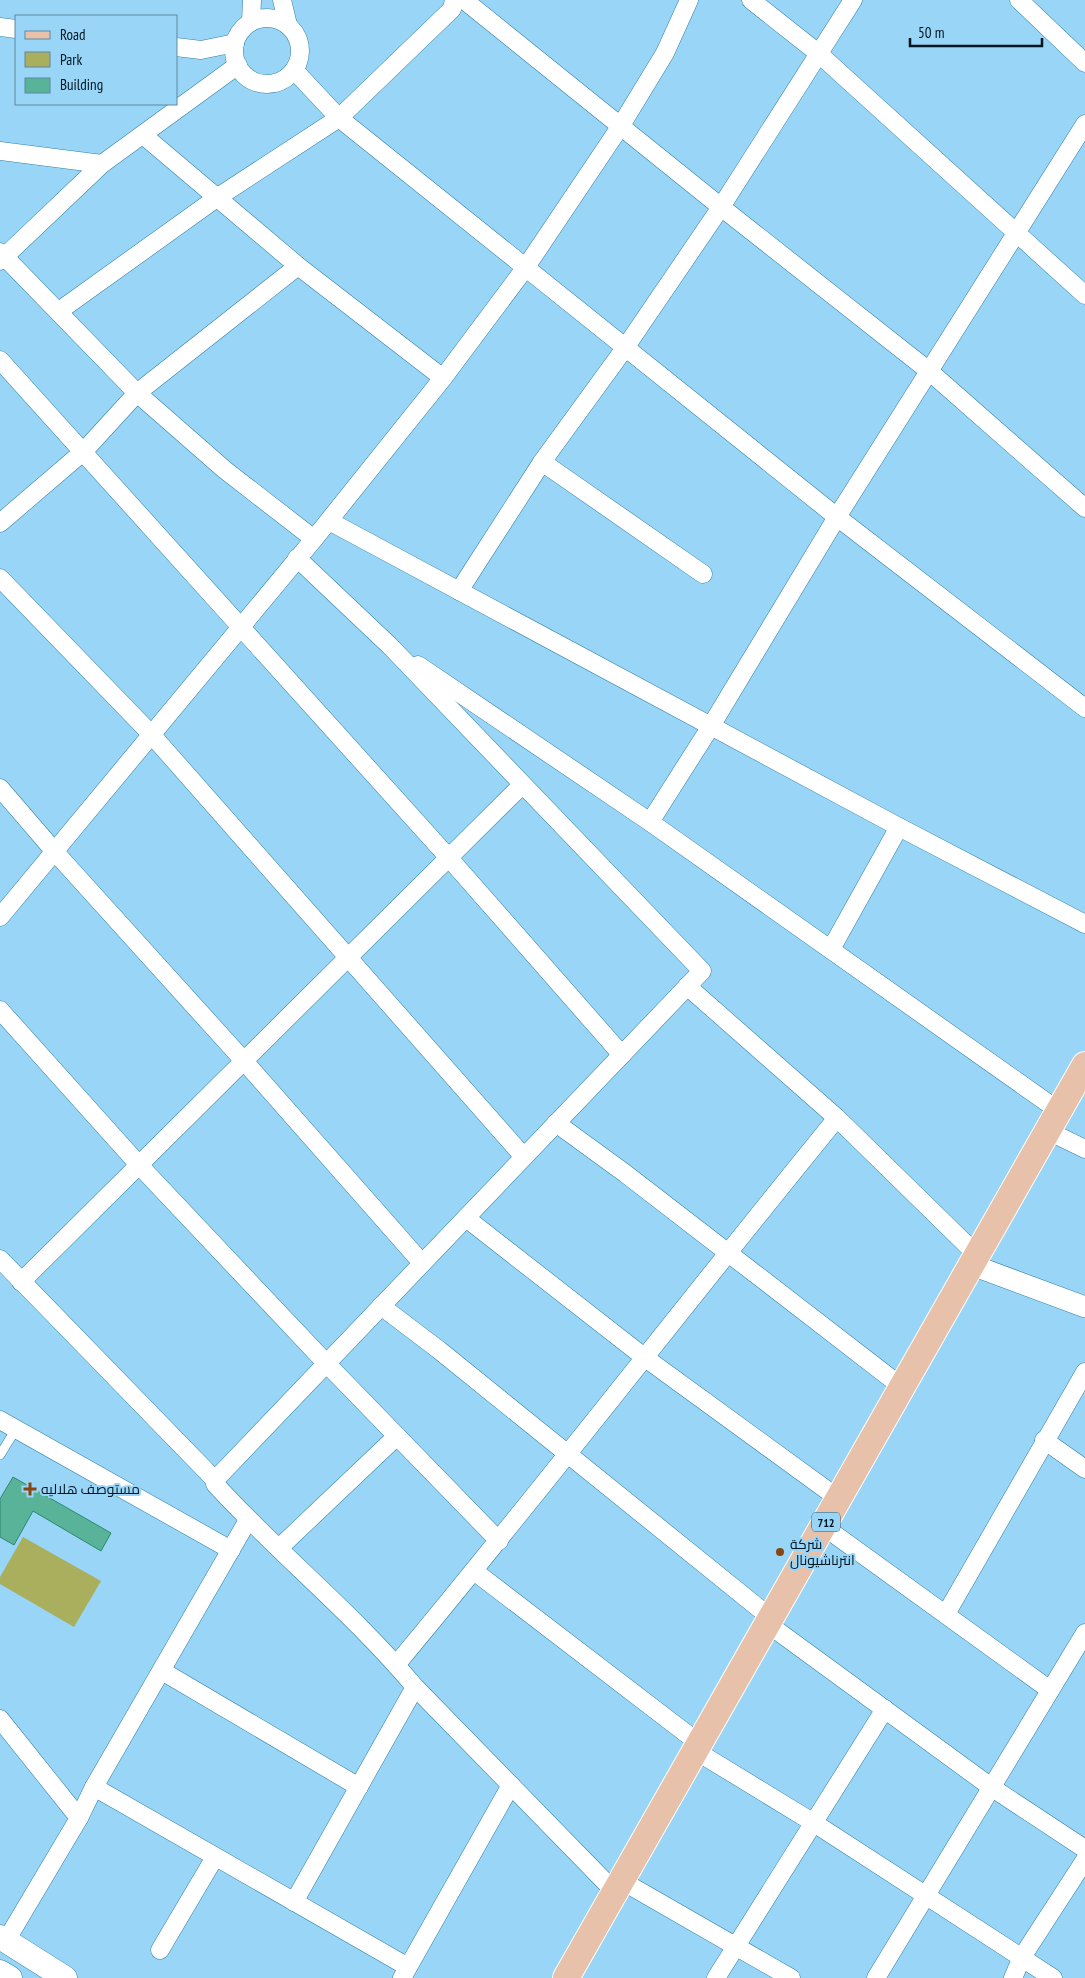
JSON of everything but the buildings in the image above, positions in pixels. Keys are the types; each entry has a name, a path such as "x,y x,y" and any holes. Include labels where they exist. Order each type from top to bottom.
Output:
{"main road":[{"name":"712","path":"566,1978 1085,1065"},
{"path":"3,1939 65,1978"},
{"path":"0,1972 10,1978"}],"street":[{"path":"251,22 252,0"},
{"path":"282,0 288,26"},
{"path":"59,311 218,197 339,118 452,9 454,0"},
{"path":"464,0 620,127 929,371 1085,508"},
{"path":"0,917 314,539 443,378 526,268 620,127 665,53 689,0"},
{"path":"751,0 818,53 1085,294"},
{"path":"459,591 542,462 625,348 721,207 853,0"},
{"path":"1019,0 1085,63"},
{"path":"260,18 280,20 288,26 295,33 299,42 299,61 294,70 288,77 279,82 269,84 250,79 238,65 235,54 235,43 244,28 260,18"},
{"path":"0,27 15,29"},
{"path":"178,47 202,50 235,43"},
{"path":"238,65 102,164 2,257 59,311 137,393 225,470 314,539"},
{"path":"294,70 339,118 837,517 1085,708"},
{"path":"650,822 711,726 837,517 1085,124"},
{"path":"142,135 298,266 443,378"},
{"path":"0,151 102,164"},
{"path":"0,523 84,451 137,393 298,266"},
{"path":"0,360 449,858 622,1054"},
{"path":"542,462 703,574"},
{"path":"328,521 899,827 1085,924"},
{"path":"215,1480 702,971 390,646 297,558"},
{"path":"0,578 152,734 524,1157"},
{"path":"390,646 650,822 831,949 1054,1121 1085,1149"},
{"path":"21,1282 522,785"},
{"path":"0,788 55,852 244,1060 422,1263"},
{"path":"831,949 899,827"},
{"path":"687,986 837,1118 974,1260 1085,1307"},
{"path":"0,1010 139,1165 326,1363 499,1541"},
{"path":"396,1665 499,1541 727,1253 837,1118"},
{"path":"556,1123 626,1174 902,1387"},
{"path":"466,1218 644,1357 839,1499"},
{"path":"0,1259 215,1480 214,1484 248,1520 279,1548 396,1665 414,1687 511,1784 618,1887 736,1946 792,1978"},
{"path":"382,1306 569,1454 769,1621 991,1787 1085,1850"},
{"path":"946,1614 1044,1440 1085,1372"},
{"path":"0,1420 231,1550"},
{"path":"279,1548 397,1436"},
{"path":"1044,1440 1085,1469"},
{"path":"3,1939 79,1818 94,1787 248,1520"},
{"path":"823,1526 1050,1690"},
{"path":"474,1571 698,1747 925,1897 1053,1978"},
{"path":"876,1978 1085,1633"},
{"path":"162,1671 359,1787"},
{"path":"294,1902 414,1687"},
{"path":"716,1978 885,1709"},
{"path":"0,1719 79,1818"},
{"path":"94,1787 294,1902 405,1973 511,1784"},
{"path":"160,1950 216,1857"},
{"path":"1013,1978 1022,1958 1085,1860"}],"lane":[{"path":"0,1455 16,1429"}],"green space":[{"path":"23,1537 101,1581 74,1627 0,1584 0,1577"}],"place":[{"name":"مستوصف هلاليه","path":"30,1489"},
{"name":"شركة انترناشيونال","path":"780,1552"}]}
